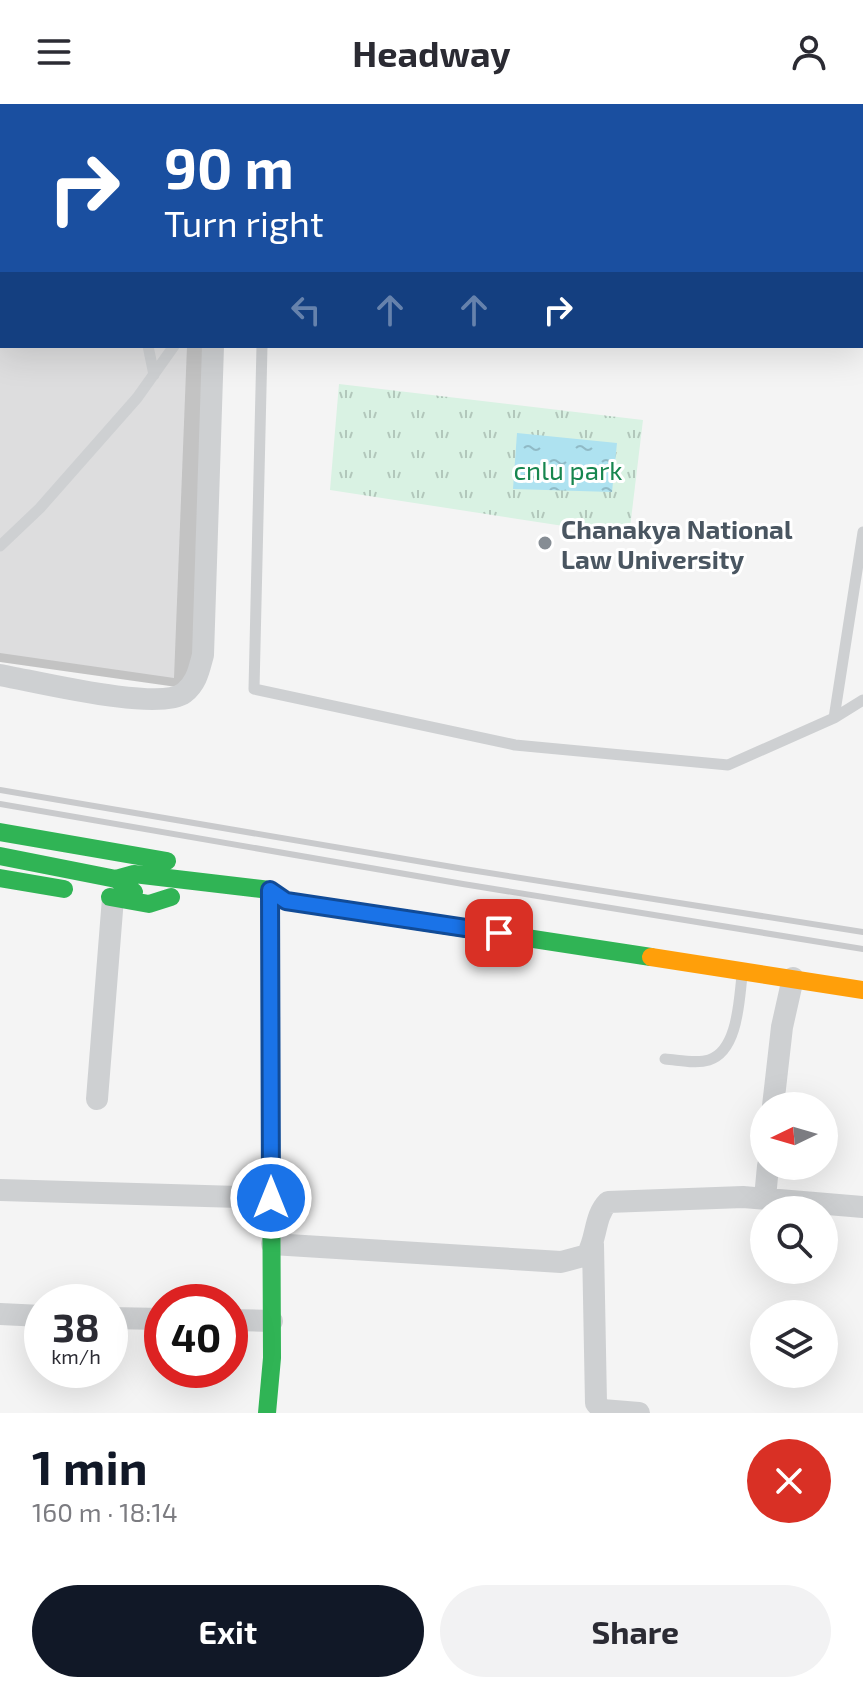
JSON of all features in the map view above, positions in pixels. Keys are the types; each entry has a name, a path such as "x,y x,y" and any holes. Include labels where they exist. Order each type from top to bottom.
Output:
{"street":[{"path":"0,675 133,699 160,700 183,694 197,679 203,655 213,348"},
{"path":"0,832 160,859 188,867 202,882"},
{"path":"0,856 114,888 150,905 163,903 166,892"},
{"path":"0,878 114,888 134,874 166,892 202,882 270,890 272,1321 267,1413"},
{"path":"97,1099 114,888"},
{"path":"270,906 742,970 863,990"},
{"path":"775,1092 782,1027 793,978"},
{"path":"0,1190 271,1198"},
{"path":"639,1413 613,1413 602,1410 596,1403 593,1245 601,1209 608,1202 716,1196 750,1197"},
{"path":"838,1205 863,1207"},
{"path":"272,1244 561,1262 587,1255 593,1245"},
{"path":"0,1314 24,1315"},
{"path":"248,1320 272,1321"}],"lane":[{"path":"148,348 154,375"},
{"path":"0,546 40,508 137,398 173,348"},
{"path":"262,348 254,689 515,745 728,765 834,718 863,700"},
{"path":"834,718 863,532"},
{"path":"665,1059 712,1060 725,1049 737,1021 742,970"}],"green space":[{"name":"cnlu park","path":"339,384 643,420 629,536 330,490"}],"water":[{"path":"517,433 617,443 612,492 513,489"}],"building":[{"path":"0,348 187,348 174,678 0,653"}],"railway":[{"path":"0,790 464,869 863,932"},
{"path":"0,804 863,949"}],"traffic: fast":[{"path":"0,832 167,861"},
{"path":"0,856 116,879 134,892"},
{"path":"116,879 134,874 270,890 286,901 651,957"},
{"path":"0,878 64,889"},
{"path":"267,1413 272,1358 270,890"},
{"path":"110,897 149,904 171,897"}],"traffic: slow":[{"path":"651,957 863,990"}],"place":[{"name":"Chanakya National Law University","path":"545,543"}],"route":[{"path":"271,1198 270,890 286,901 499,933"}]}
